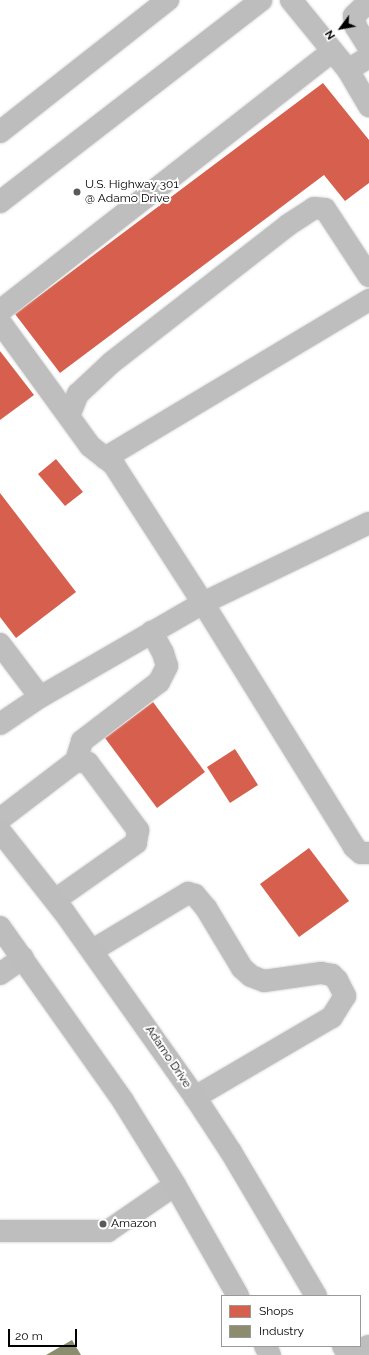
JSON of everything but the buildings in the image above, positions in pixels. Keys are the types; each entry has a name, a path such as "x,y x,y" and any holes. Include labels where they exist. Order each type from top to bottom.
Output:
{"main road":[{"path":"0,202 261,0"},
{"path":"0,132 156,4"},
{"name":"Adamo Drive","path":"0,831 93,950 195,1097 231,1152 315,1295"},
{"path":"0,927 87,1047 175,1185 237,1295"}],"lane":[{"path":"291,0 348,70 369,106"},
{"path":"369,1 354,16 356,27 369,48"},
{"path":"0,311 333,50"},
{"path":"348,70 369,56"},
{"path":"69,416 78,394 111,363 288,225 314,208 325,209 369,276"},
{"path":"105,458 369,300"},
{"path":"0,322 90,446 114,465 354,847 361,853 369,853"},
{"path":"0,724 40,697 202,603 369,523"},
{"path":"0,819 76,761 82,741 159,682 167,666 163,653 152,632"},
{"path":"0,644 40,697"},
{"path":"55,900 136,843 138,830 88,763 76,761"},
{"path":"93,950 188,893 195,895 206,908 242,968 252,976 264,981 321,973 332,974 337,980 345,996 332,1017 195,1097"},
{"path":"0,974 23,958"},
{"path":"0,1231 108,1231 175,1185"},
{"path":"351,1355 369,1346"}],"place":[{"name":"U.S. Highway 301 @ Adamo Drive","path":"77,192"},
{"name":"Amazon","path":"103,1224"}]}
